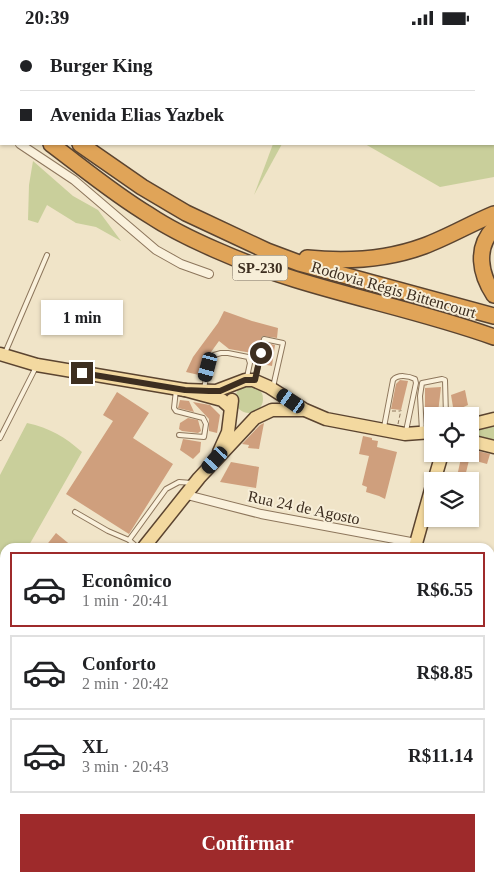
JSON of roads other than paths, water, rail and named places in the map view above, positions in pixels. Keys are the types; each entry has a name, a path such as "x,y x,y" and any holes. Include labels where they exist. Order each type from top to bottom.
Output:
{"highway":[{"name":"Rodovia Régis Bittencourt","path":"52,145 113,191 150,216 215,250 269,271 494,337"},
{"name":"Rodovia Régis Bittencourt","path":"81,145 142,187 186,213 227,234 267,251 299,263 494,317"},
{"path":"267,251 329,260 360,260 382,257 424,246 494,214"},
{"path":"494,227 484,245 481,262 486,284 494,295"}],"main road":[{"path":"2,355 37,365 181,389 216,391 247,381 272,389 305,410 326,419 401,433 424,432"},
{"path":"215,460 228,432 231,418 230,407 234,391 247,381"},
{"path":"181,389 222,400 230,407"},
{"path":"147,543 215,460 255,417 272,410 305,410"},
{"path":"479,423 494,419"},
{"path":"479,443 494,447"},
{"path":"417,543 424,516"}],"street":[{"path":"22,145 74,180 156,250 181,264 209,274"},
{"name":"Rua 24 de Agosto","path":"187,495 261,513 406,543"}],"lane":[{"path":"2,355 47,255"},
{"path":"247,381 264,339 283,343 272,389"},
{"path":"204,391 208,367 214,355 221,353 248,357 250,363 247,381"},
{"path":"0,438 37,365"},
{"path":"383,429 393,379 395,377 410,377 415,379 416,383 401,433"},
{"path":"424,410 420,396 422,383 442,379 446,380 446,407"},
{"path":"180,435 204,437 206,424 203,418 176,411 174,408 181,389"},
{"path":"128,540 166,489 179,482 196,483"},
{"path":"75,512 132,543"}]}
